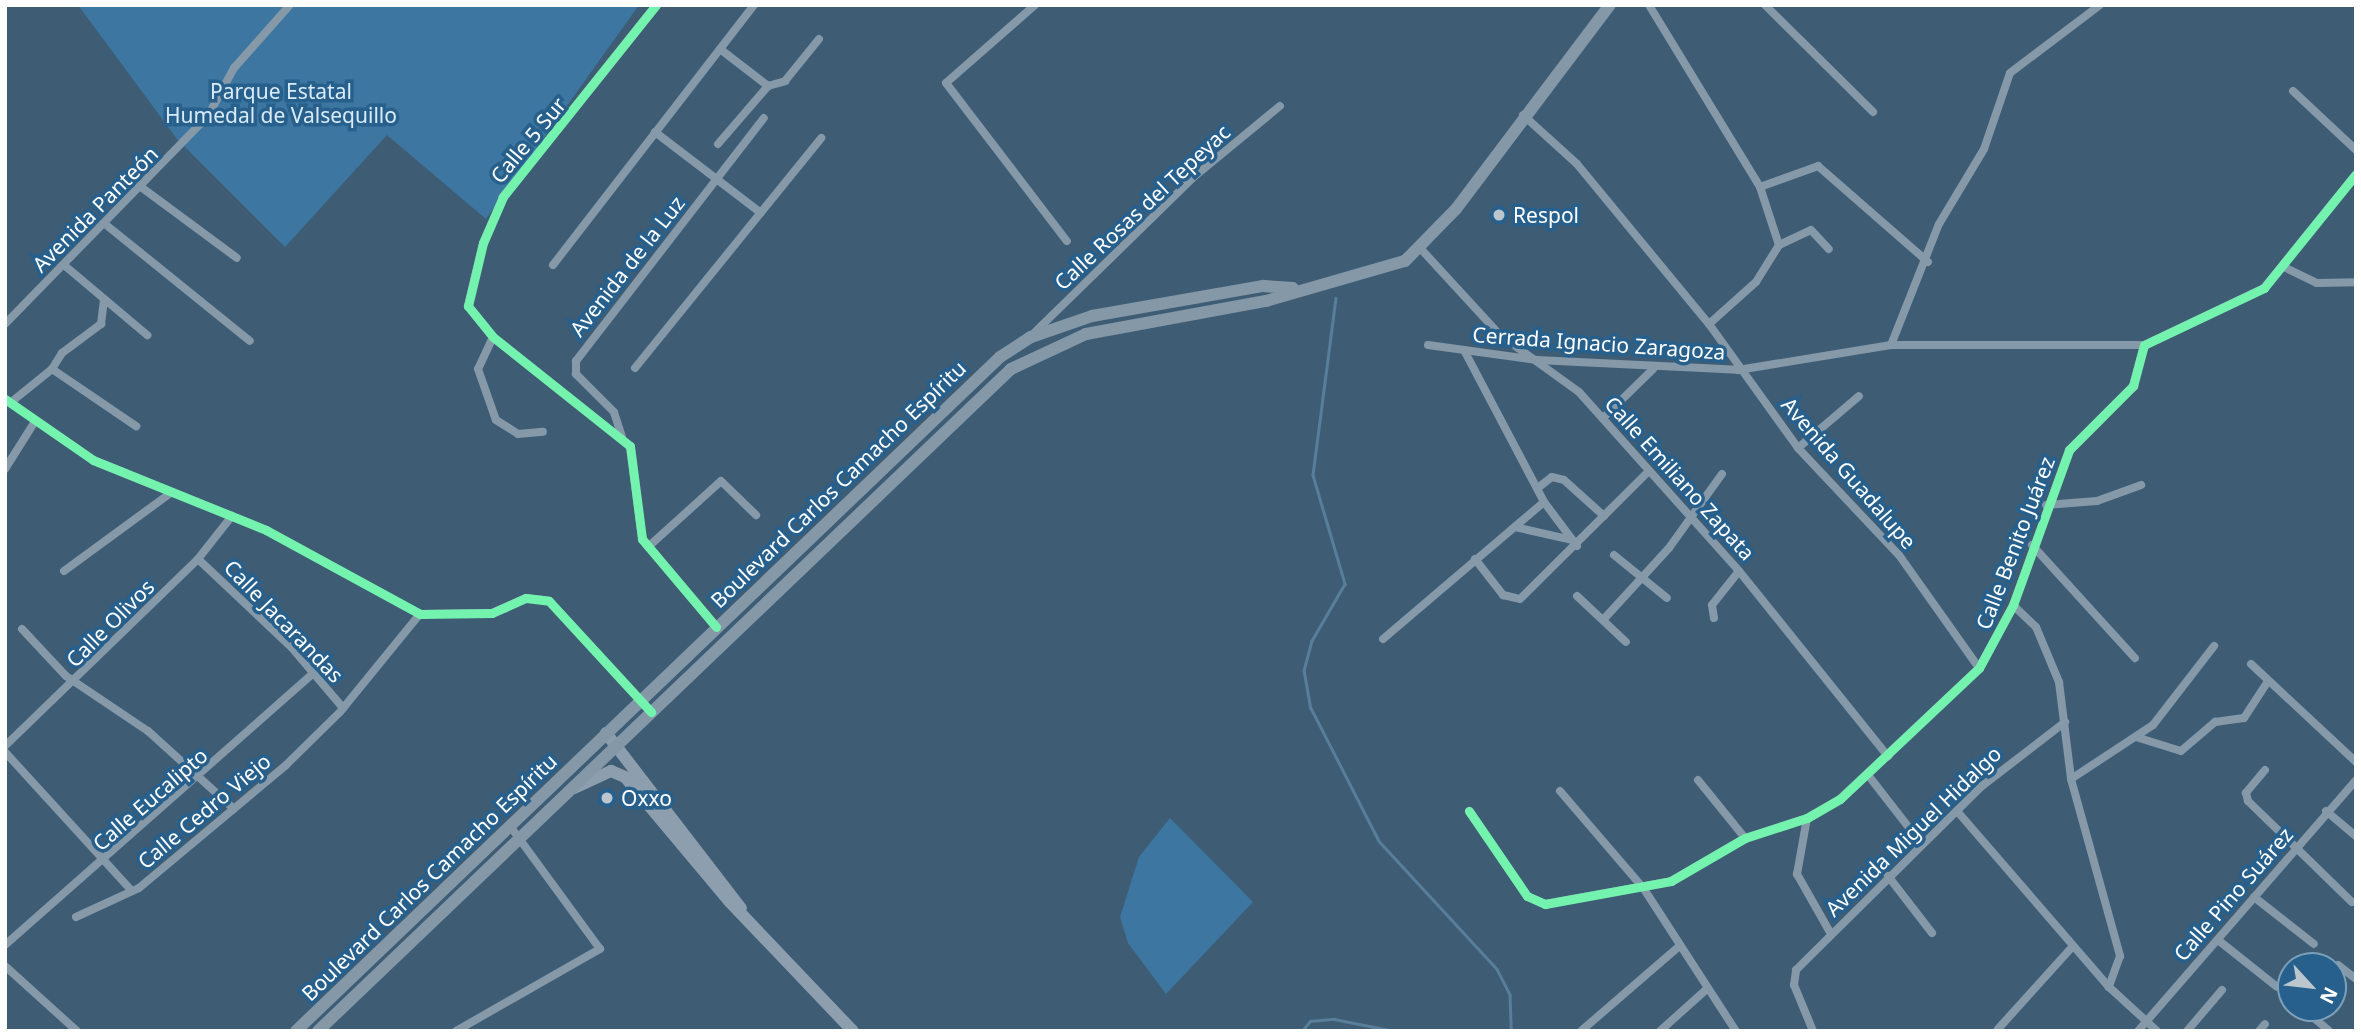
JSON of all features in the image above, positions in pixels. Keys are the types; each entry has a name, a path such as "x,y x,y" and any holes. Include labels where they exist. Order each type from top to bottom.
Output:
{"main road":[{"name":"Boulevard Carlos Camacho Espíritu","path":"318,1031 1024,360 1086,334 1266,301 1300,288 1384,271 1420,248 1610,5"},
{"name":"Boulevard Carlos Camacho Espíritu","path":"296,1031 992,365 1031,337 1145,306 1264,286 1300,288"},
{"path":"606,733 632,761 741,908"},
{"path":"574,788 619,773 632,761"},
{"path":"619,773 787,963 853,1031"}],"street":[{"name":"Avenida Panteón","path":"5,324 179,148 213,109 234,68 290,5"},
{"name":"Calle 5 Sur","path":"493,338 472,317 468,306 483,243 503,197 656,5"},
{"path":"553,265 754,5"},
{"path":"1035,5 946,83 1067,241"},
{"path":"1648,5 1760,187 1779,246"},
{"path":"1765,5 1873,112"},
{"path":"1891,345 1928,262 1939,224 1984,149 2001,89 2024,60 2100,5"},
{"path":"718,144 768,86 785,81 819,39"},
{"path":"720,49 768,86"},
{"path":"2293,91 2356,150"},
{"name":"Calle Rosas del Tepeyac","path":"1031,337 1195,176 1280,106"},
{"name":"Avenida Guadalupe","path":"1523,115 1577,164 1709,324 1738,370 1798,448 1894,549 1979,668"},
{"name":"Avenida de la Luz","path":"648,547 638,525 635,463 622,437 619,418 576,374 576,361 764,118"},
{"path":"655,132 761,213"},
{"path":"635,368 821,138"},
{"path":"1760,187 1818,166 1928,262"},
{"path":"2144,345 2247,299 2286,268 2356,174"},
{"path":"141,187 237,258"},
{"path":"106,224 250,341"},
{"path":"1709,324 1756,282 1779,246 1811,230 1829,250"},
{"name":"Calle Emiliano Zapata","path":"1420,248 1500,335 1537,360 1603,418 1739,571 1888,756"},
{"path":"64,264 147,335"},
{"path":"2286,268 2317,283 2356,282"},
{"path":"104,299 101,324 62,353 52,369 8,401 34,423 93,460 232,516 420,614 492,613 526,598 549,601 651,712"},
{"path":"543,432 518,434 496,420 478,369 493,338 622,437"},
{"name":"Cerrada Ignacio Zaragoza","path":"1428,345 1537,360 1653,369 1738,370 1891,345 2144,345"},
{"name":"Calle Benito Juárez","path":"1469,811 1536,902 1644,888 1745,838 1807,818 1868,775 1979,668 2012,605 2046,505 2077,438 2137,379 2144,345"},
{"path":"1465,352 1544,502 1574,543"},
{"path":"52,369 136,426"},
{"path":"1603,418 1653,369"},
{"path":"1798,448 1859,396"},
{"path":"5,469 34,423"},
{"path":"1475,559 1503,595 1515,600 1649,471"},
{"path":"1602,620 1642,578 1722,474"},
{"path":"1539,488 1552,477 1564,480 1604,516"},
{"path":"716,627 648,547 721,481 756,515"},
{"path":"2046,505 2096,501 2141,485"},
{"path":"64,571 172,492"},
{"path":"1383,639 1544,502"},
{"name":"Calle Olivos","path":"5,746 76,682 198,559 232,516"},
{"path":"1515,527 1574,543"},
{"path":"2032,545 2135,658"},
{"path":"1614,555 1667,598"},
{"name":"Calle Jacarandas","path":"198,559 314,673 343,708"},
{"path":"1714,618 1715,600 1739,571"},
{"path":"1577,596 1626,642"},
{"path":"2012,605 2042,636 2065,722 2071,779 2120,956 2109,987"},
{"name":"Calle Cedro Viejo","path":"5,752 130,889 234,809 343,708 420,614"},
{"path":"22,629 76,682 203,777 234,809"},
{"path":"2071,779 2136,737 2165,712 2214,646"},
{"path":"2251,664 2356,762"},
{"name":"Calle Eucalipto","path":"5,945 203,777 314,673"},
{"path":"2136,737 2181,751 2216,722 2244,718 2267,681"},
{"name":"Avenida Miguel Hidalgo","path":"1813,1031 1794,975 1921,842 2065,722"},
{"path":"2265,770 2246,799 2294,852 2352,902"},
{"path":"1868,775 1921,842"},
{"path":"1698,780 1745,838"},
{"name":"Calle Pino Suárez","path":"2138,1031 2294,852 2326,811 2356,780"},
{"path":"1560,791 1644,888 1677,948 1736,1031"},
{"path":"1957,811 2072,947 2109,987 2157,1031"},
{"path":"2326,811 2356,836"},
{"path":"1807,818 1797,874 1831,934"},
{"path":"456,1031 600,949 523,837 510,826"},
{"path":"1888,876 1932,933"},
{"path":"76,917 130,889"},
{"path":"2254,897 2314,944"},
{"path":"2218,940 2277,987"},
{"path":"1998,1029 2072,947"},
{"path":"1581,1031 1677,948"},
{"path":"5,966 77,1031"},
{"path":"1660,1031 1708,988"},
{"path":"2187,1031 2222,990"}],"green space":[{"name":"Parque Estatal Humedal de Valsequillo","path":"78,5 639,5 486,219 387,135 285,247 177,139"},
{"path":"1170,818 1253,902 1166,994 1128,943 1120,917 1139,857"}],"waterway":[{"path":"1336,298 1313,475 1345,584 1312,641 1304,670 1311,708 1379,841 1497,969 1510,995 1511,1031"},
{"path":"1302,1031 1310,1021 1334,1019 1394,1031"}],"cycle path":[{"path":"656,5 503,197 483,243 468,306 493,337 630,446 642,539 716,627"},
{"path":"1469,811 1527,896 1545,904 1671,881 1745,838 1807,818 1840,799 1979,668 2013,605 2069,450 2133,386 2144,345 2264,288 2356,174"},
{"path":"5,399 93,460 266,530 420,614 492,613 526,598 549,601 651,712"}],"place":[{"name":"Respol","path":"1499,215"},
{"name":"Oxxo","path":"607,798"}]}
